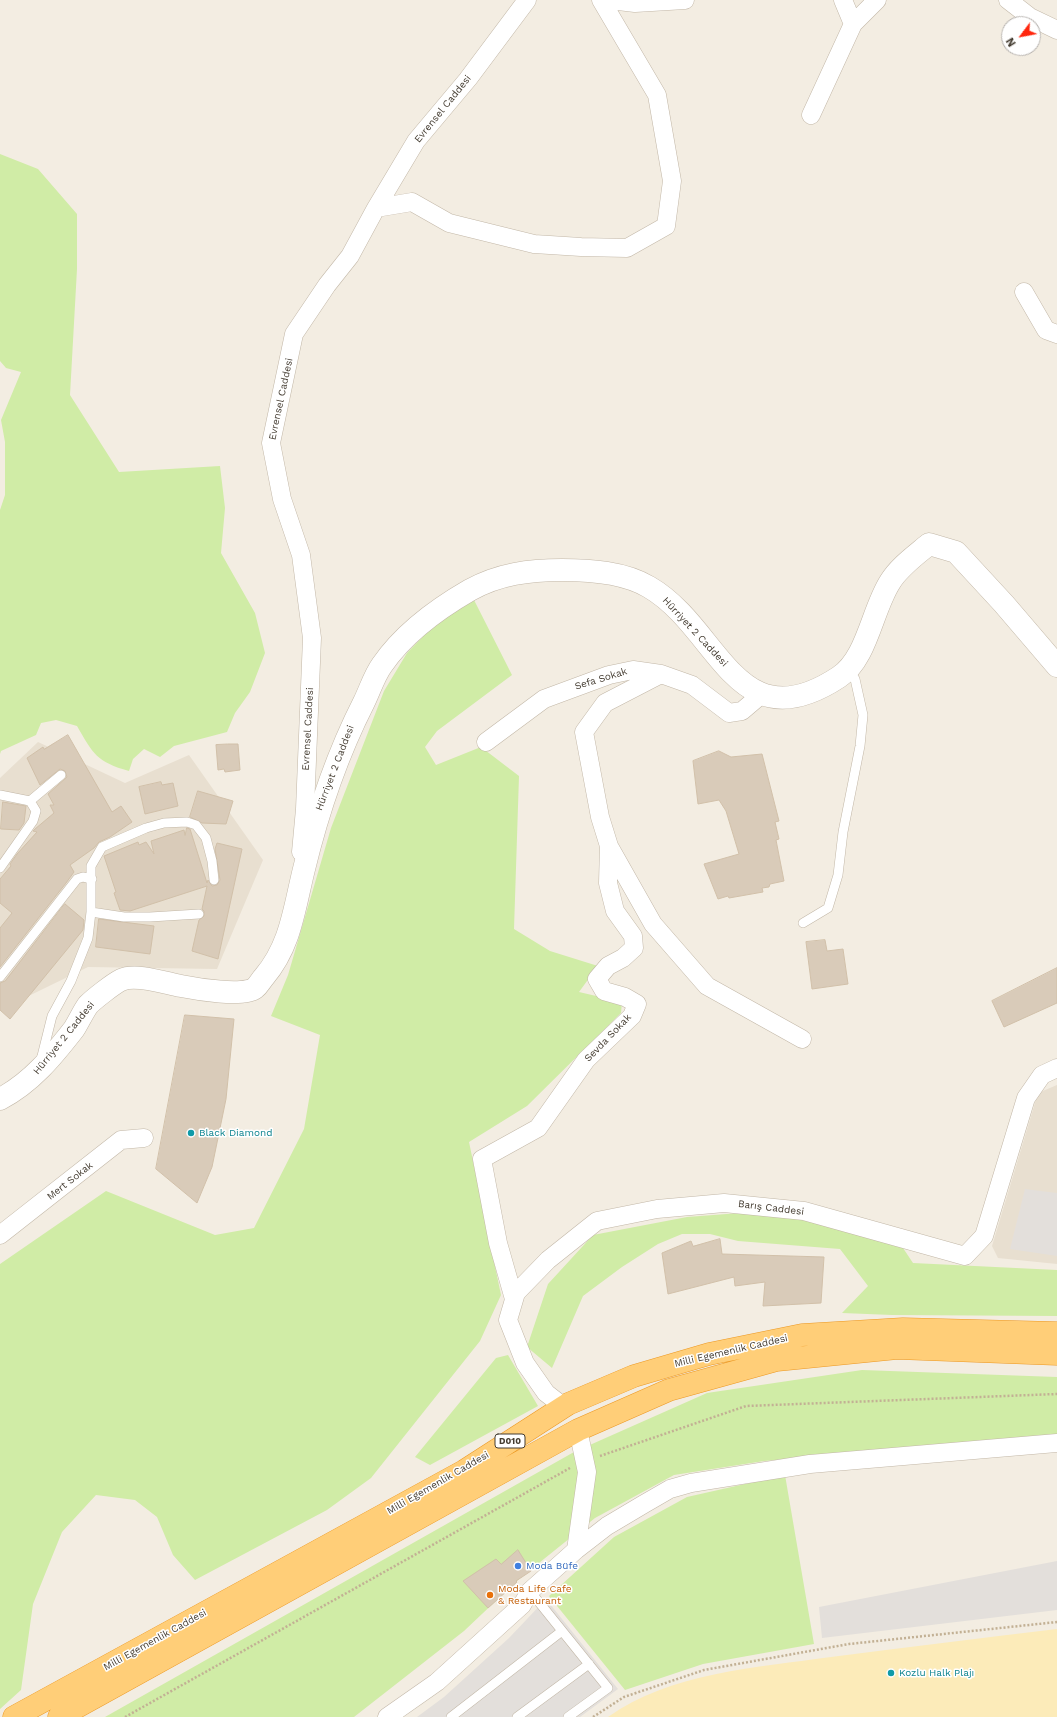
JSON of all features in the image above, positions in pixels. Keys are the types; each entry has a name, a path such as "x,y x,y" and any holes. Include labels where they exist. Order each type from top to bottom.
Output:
{"highway":[{"name":"Milli Egemenlik Caddesi","path":"14,1717 464,1471 564,1406 634,1376 709,1354 802,1335 903,1329 1057,1333"},
{"name":"Milli Egemenlik Caddesi","path":"59,1717 578,1430 669,1390 777,1360 897,1348 1057,1354"}],"street":[{"name":"Evrensel Caddesi","path":"299,890 305,809 312,638 301,555 282,499 271,442 294,334 326,285 350,256 376,208 416,141 468,78 527,0"},
{"path":"376,208 412,202 449,222 534,244 582,247 627,248 666,226 672,181 657,95 602,0"},
{"path":"610,0 636,3 685,0"},
{"path":"843,0 854,24"},
{"path":"811,115 854,24 877,0"},
{"path":"1008,0 1030,17 1057,30"},
{"path":"1024,292 1046,330 1057,334"},
{"name":"Hürriyet 2 Caddesi","path":"0,1099 37,1073 76,1026 89,1004 122,979 153,979 184,987 242,993 254,989 272,968 282,952 293,918 317,815 349,730 380,666 412,630 444,606 485,583 504,575 534,570 590,570 647,585 669,601 742,684 769,698 787,698 810,693 843,675 848,670 857,660 875,611 891,580 929,544 956,552 1004,604 1057,666"},
{"name":"Sefa Sokak","path":"486,742 544,699 609,675 625,671 632,670 662,674 692,685 729,713 742,711 762,694"},
{"name":"Sevda Sokak","path":"514,1299 498,1243 482,1159 538,1128 586,1060 632,1016 637,1004 624,997 604,991 597,979 608,966 622,958 634,948 633,936 615,911 608,883 609,846 600,817 584,732 605,703 662,674"},
{"path":"609,846 653,924 706,986 802,1039"},
{"name":"Barış Caddesi","path":"564,1406 546,1393 525,1363 508,1320 516,1293 548,1260 597,1221 657,1209 724,1202 804,1211 965,1256 984,1236 1026,1098 1042,1075 1057,1068"},
{"name":"Mert Sokak","path":"0,1234 121,1140 144,1138"},
{"path":"576,1550 587,1472 578,1430"},
{"path":"387,1717 437,1682 522,1605 530,1591 576,1550 607,1526 670,1489 692,1483 810,1464 1057,1443"}],"lane":[{"path":"803,923 828,908 838,875 844,832 860,746 863,715 855,679 848,670"},
{"path":"30,801 61,776"},
{"path":"0,794 30,801 36,812 33,821 0,868"},
{"path":"37,1073 52,1016 72,981 88,938 91,912 91,866 102,847 146,828 164,823 187,822 196,825 206,838 212,861 214,880"},
{"path":"0,977 77,879 83,877 92,879"},
{"path":"91,912 124,917 199,914"},
{"path":"530,1591 608,1688 568,1717"},
{"path":"451,1717 562,1631"},
{"path":"517,1717 589,1664"}],"path":[{"path":"593,1717 624,1697 704,1670 849,1644 1057,1622"}],"shaded area":[{"path":"38,742 125,783 189,755 263,860 217,969 88,967 0,1010 0,778"},
{"path":"1057,1085 1057,1264 998,1258 992,1246 1038,1093"},
{"path":"1025,1189 1057,1193 1057,1256 1010,1249"},
{"path":"1057,1561 1057,1610 822,1638 819,1607"},
{"path":"546,1599 618,1689 580,1717 417,1717 444,1697 509,1638"}],"green space":[{"path":"0,154 38,169 77,214 77,269 70,395 119,472 220,466 225,508 221,553 255,613 265,653 250,692 235,713 227,732 174,746 160,757 144,749 133,759 129,771 118,768 97,756 87,744 77,726 56,720 41,723 36,735 1,751 0,754 0,510 5,495 5,442 1,420 21,372 6,368 0,361"},
{"path":"474,600 512,675 437,731 425,747 436,765 481,747 519,776 514,929 550,951 598,966 579,992 622,1002 621,1013 527,1106 469,1142 501,1295 480,1341 371,1478 327,1510 195,1580 173,1555 157,1517 135,1500 96,1495 62,1532 33,1604 21,1690 0,1709 0,1264 106,1191 215,1235 254,1228 304,1129 320,1035 271,1016 288,975 331,828 384,691 407,653 437,622"},
{"path":"753,1212 803,1219 901,1245 913,1263 1057,1270 1057,1316 892,1315 842,1313 868,1286 840,1249 738,1241 710,1234 682,1234 658,1244 622,1267 583,1296 552,1368 527,1347 548,1284 593,1235 687,1217"},
{"path":"508,1355 538,1406 430,1465 415,1457 496,1358"},
{"path":"862,1370 1057,1377 1057,1438 990,1441 764,1461 674,1475 595,1518 519,1579 464,1631 354,1717 105,1717 574,1452 707,1393"},
{"path":"785,1475 814,1644 703,1664 625,1690 549,1596 614,1537 687,1497"}],"sand":[{"name":"Kozlu Halk Plajı","path":"1057,1629 1057,1717 608,1717 632,1702 658,1690 715,1674 774,1664"}],"building":[{"path":"68,735 112,812 121,806 132,822 110,837 99,842 94,848 70,865 74,872 0,967 0,928 12,913 0,903 0,879 11,866 10,864 17,854 37,832 33,831 54,813 50,805 54,805 48,794 67,777 65,771 60,769 40,785 27,758 43,747 44,749"},
{"path":"238,744 240,770 225,772 224,769 218,770 216,745"},
{"path":"719,751 731,757 762,754 779,821 775,822 779,839 776,840 784,881 770,884 769,887 762,888 763,892 729,898 728,896 718,899 704,864 739,854 726,811 719,800 698,804 693,761"},
{"path":"161,782 162,785 173,783 178,806 145,814 139,787"},
{"path":"198,791 233,801 226,824 202,823 190,817"},
{"path":"3,802 26,806 24,823 19,830 1,829"},
{"path":"187,828 190,829 207,883 208,880 212,886 217,885 220,880 215,849 217,843 242,849 218,959 192,951 199,920 204,916 204,911 202,909 207,886 130,911 120,910 114,893 116,892 104,856 138,842 139,845 146,842 154,854 151,841 184,830 185,835"},
{"path":"65,904 84,920 83,930 10,1019 0,1010 0,983 5,981"},
{"path":"99,919 154,926 150,954 96,947"},
{"path":"825,940 827,951 843,949 848,984 812,989 806,942"},
{"path":"1057,968 1057,1003 1004,1027 992,1001"},
{"name":"Black Diamond","path":"185,1015 234,1019 226,1099 212,1167 197,1203 156,1169"},
{"path":"720,1239 722,1254 824,1257 821,1303 763,1306 765,1282 735,1286 734,1277 668,1294 662,1253 691,1241 693,1246"},
{"name":"Moda Life Cafe & Restaurant","path":"518,1550 531,1571 516,1581 517,1582 488,1608 463,1581 496,1559 501,1564"}],"place":[{"name":"Black Diamond","path":"191,1133"},
{"name":"Moda Büfe","path":"518,1566"},
{"name":"Moda Life Cafe & Restaurant","path":"490,1595"},
{"name":"Kozlu Halk Plajı","path":"891,1673"}]}
